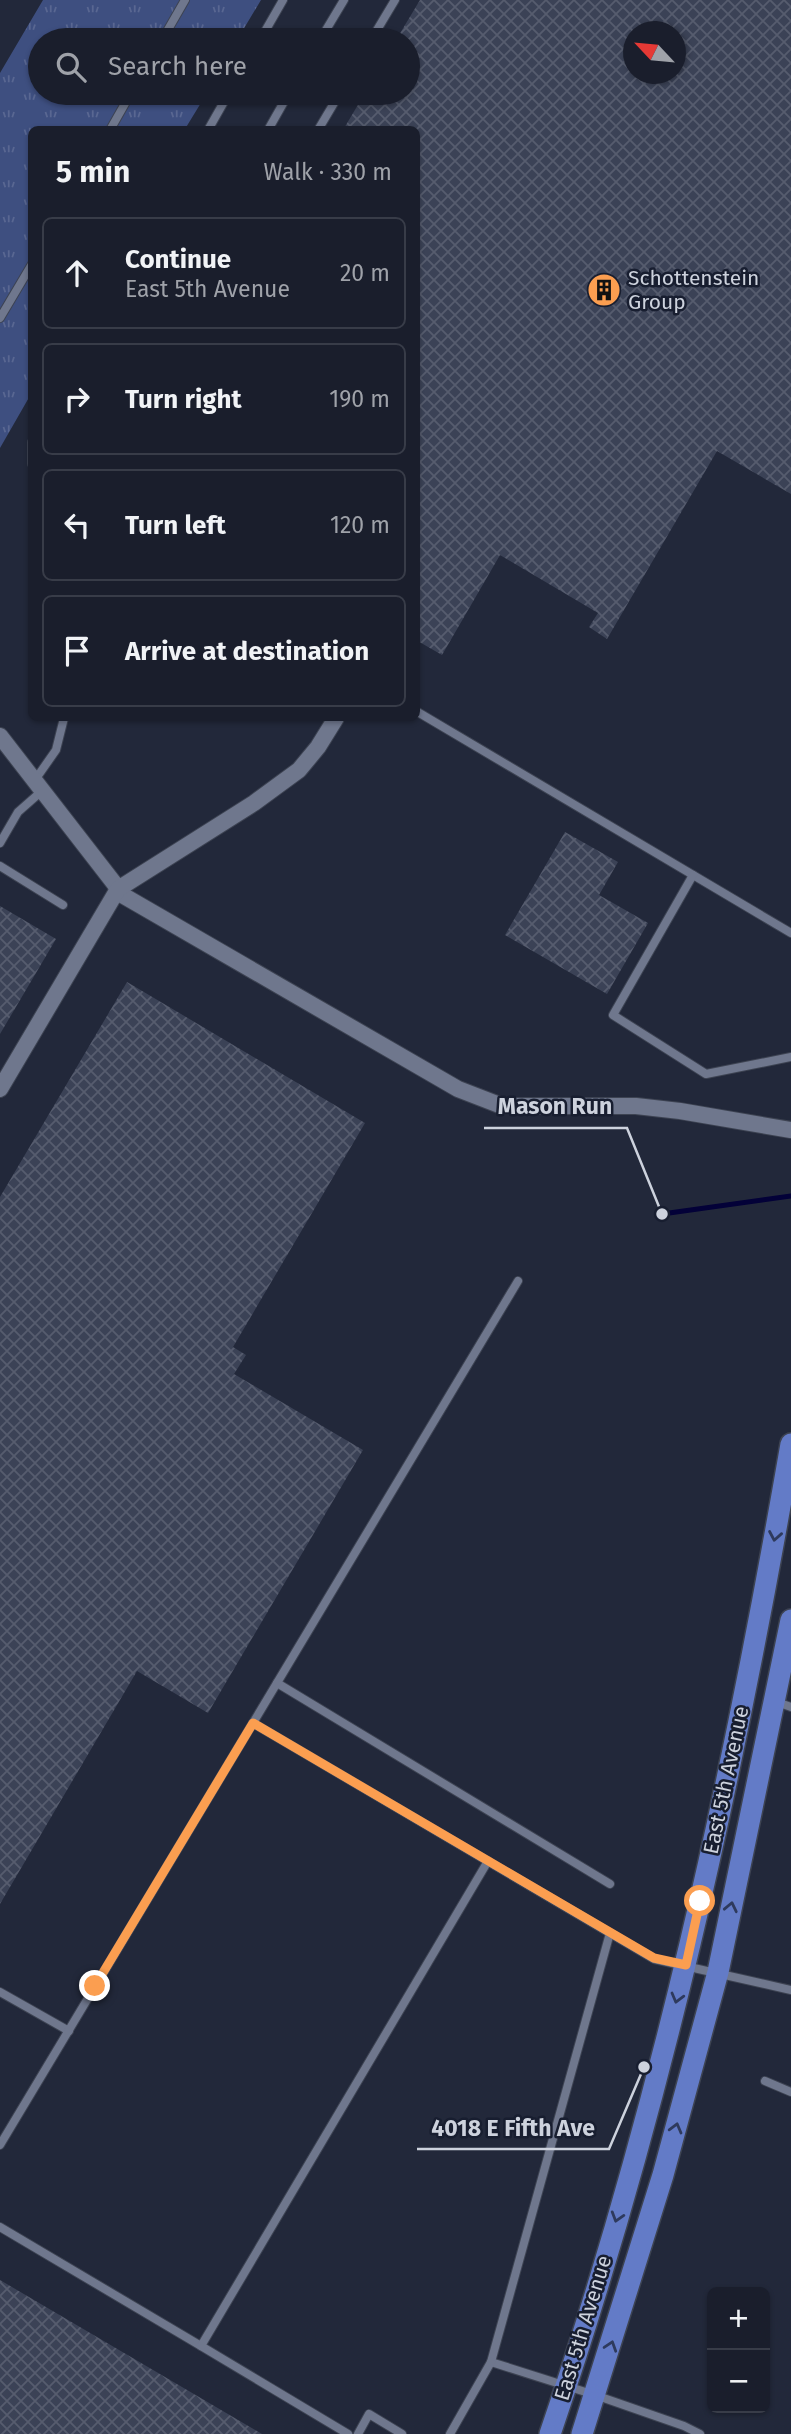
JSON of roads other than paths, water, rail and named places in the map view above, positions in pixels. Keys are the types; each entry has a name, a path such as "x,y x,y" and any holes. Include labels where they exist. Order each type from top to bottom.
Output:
{"main road":[{"name":"East 5th Avenue","path":"550,2434 634,2161 686,1965 762,1611 791,1444"},
{"name":"East 5th Avenue","path":"582,2434 663,2175 718,1972 783,1704 791,1620"}],"street":[{"path":"0,1089 118,889 254,803 299,770 334,721"},
{"path":"0,736 124,896 458,1088 502,1106 636,1106 791,1130"}],"lane":[{"path":"169,28 185,0"},
{"path":"267,28 283,0"},
{"path":"327,28 344,0"},
{"path":"378,28 395,0"},
{"path":"112,126 124,105"},
{"path":"210,126 222,105"},
{"path":"270,126 282,105"},
{"path":"320,126 333,105"},
{"path":"0,318 28,271"},
{"path":"420,713 791,933"},
{"path":"0,843 18,812 39,785 56,750 63,721"},
{"path":"0,866 63,905"},
{"path":"693,874 613,1015 706,1074 791,1057"},
{"path":"0,2146 518,1281"},
{"path":"277,1683 610,1884"},
{"path":"253,1723 654,1958 791,1990"},
{"path":"201,2346 488,1861"},
{"path":"450,2434 491,2361 610,1933"},
{"path":"0,1992 69,2031"},
{"path":"765,2081 791,2092"},
{"path":"0,2227 348,2434"},
{"path":"491,2361 684,2426 700,2434"},
{"path":"358,2434 369,2414 402,2434"}],"waterway":[{"path":"662,1214 791,1196"}],"place":[{"name":"Schottenstein Group","path":"604,290"},
{"name":"Mason Run","path":"662,1214"},
{"name":"4018 E Fifth Ave","path":"644,2067"}]}
